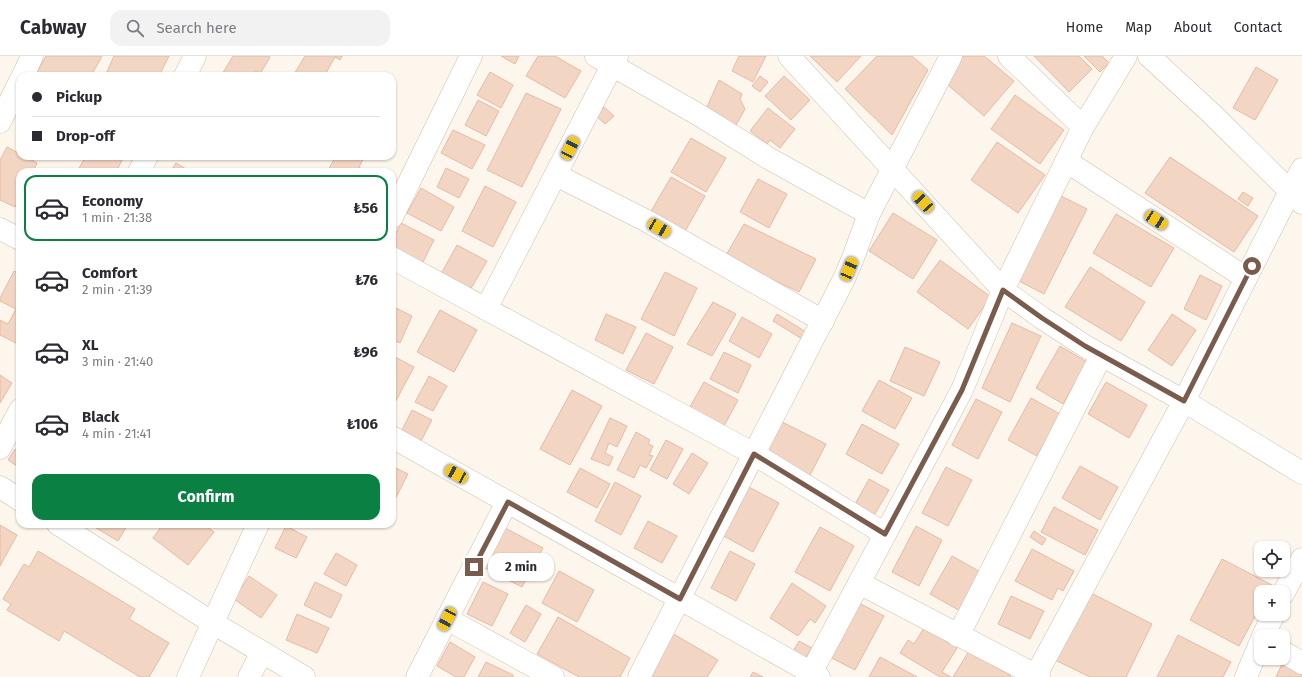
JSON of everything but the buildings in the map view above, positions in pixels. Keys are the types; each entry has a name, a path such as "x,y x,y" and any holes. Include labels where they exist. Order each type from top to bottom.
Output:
{"street":[{"path":"24,72 32,56"},
{"path":"187,72 195,56"},
{"path":"396,209 471,56"},
{"path":"789,56 1003,290 1042,318 1101,356 1184,401 1302,473"},
{"path":"639,677 823,321 844,279 869,214 951,56"},
{"path":"1009,56 1083,127"},
{"path":"396,440 680,599 813,676 885,534 962,390 1003,290 1083,127 1126,56"},
{"path":"1149,56 1212,114 1296,197"},
{"path":"486,309 556,175 609,59 770,159 869,214"},
{"path":"0,122 16,89"},
{"path":"1066,161 1246,278"},
{"path":"859,584 1037,676 1184,401 1246,278 1296,197 1302,169"},
{"path":"556,175 646,220 823,321"},
{"path":"0,229 16,237"},
{"path":"396,260 754,454 885,534"},
{"path":"958,636 1101,356"},
{"path":"0,448 16,418"},
{"path":"0,487 16,497"},
{"path":"417,677 508,502"},
{"path":"64,528 213,623 304,677"},
{"path":"188,677 256,528"},
{"path":"1288,585 1302,558"},
{"path":"447,619 553,677"},
{"path":"249,677 262,652"},
{"path":"1290,656 1302,663"},
{"path":"1246,677 1254,658"}],"route":[{"path":"474,567 508,502 680,599 754,454 885,534 962,390 1003,290 1042,318 1101,356 1184,401 1252,266"}]}
